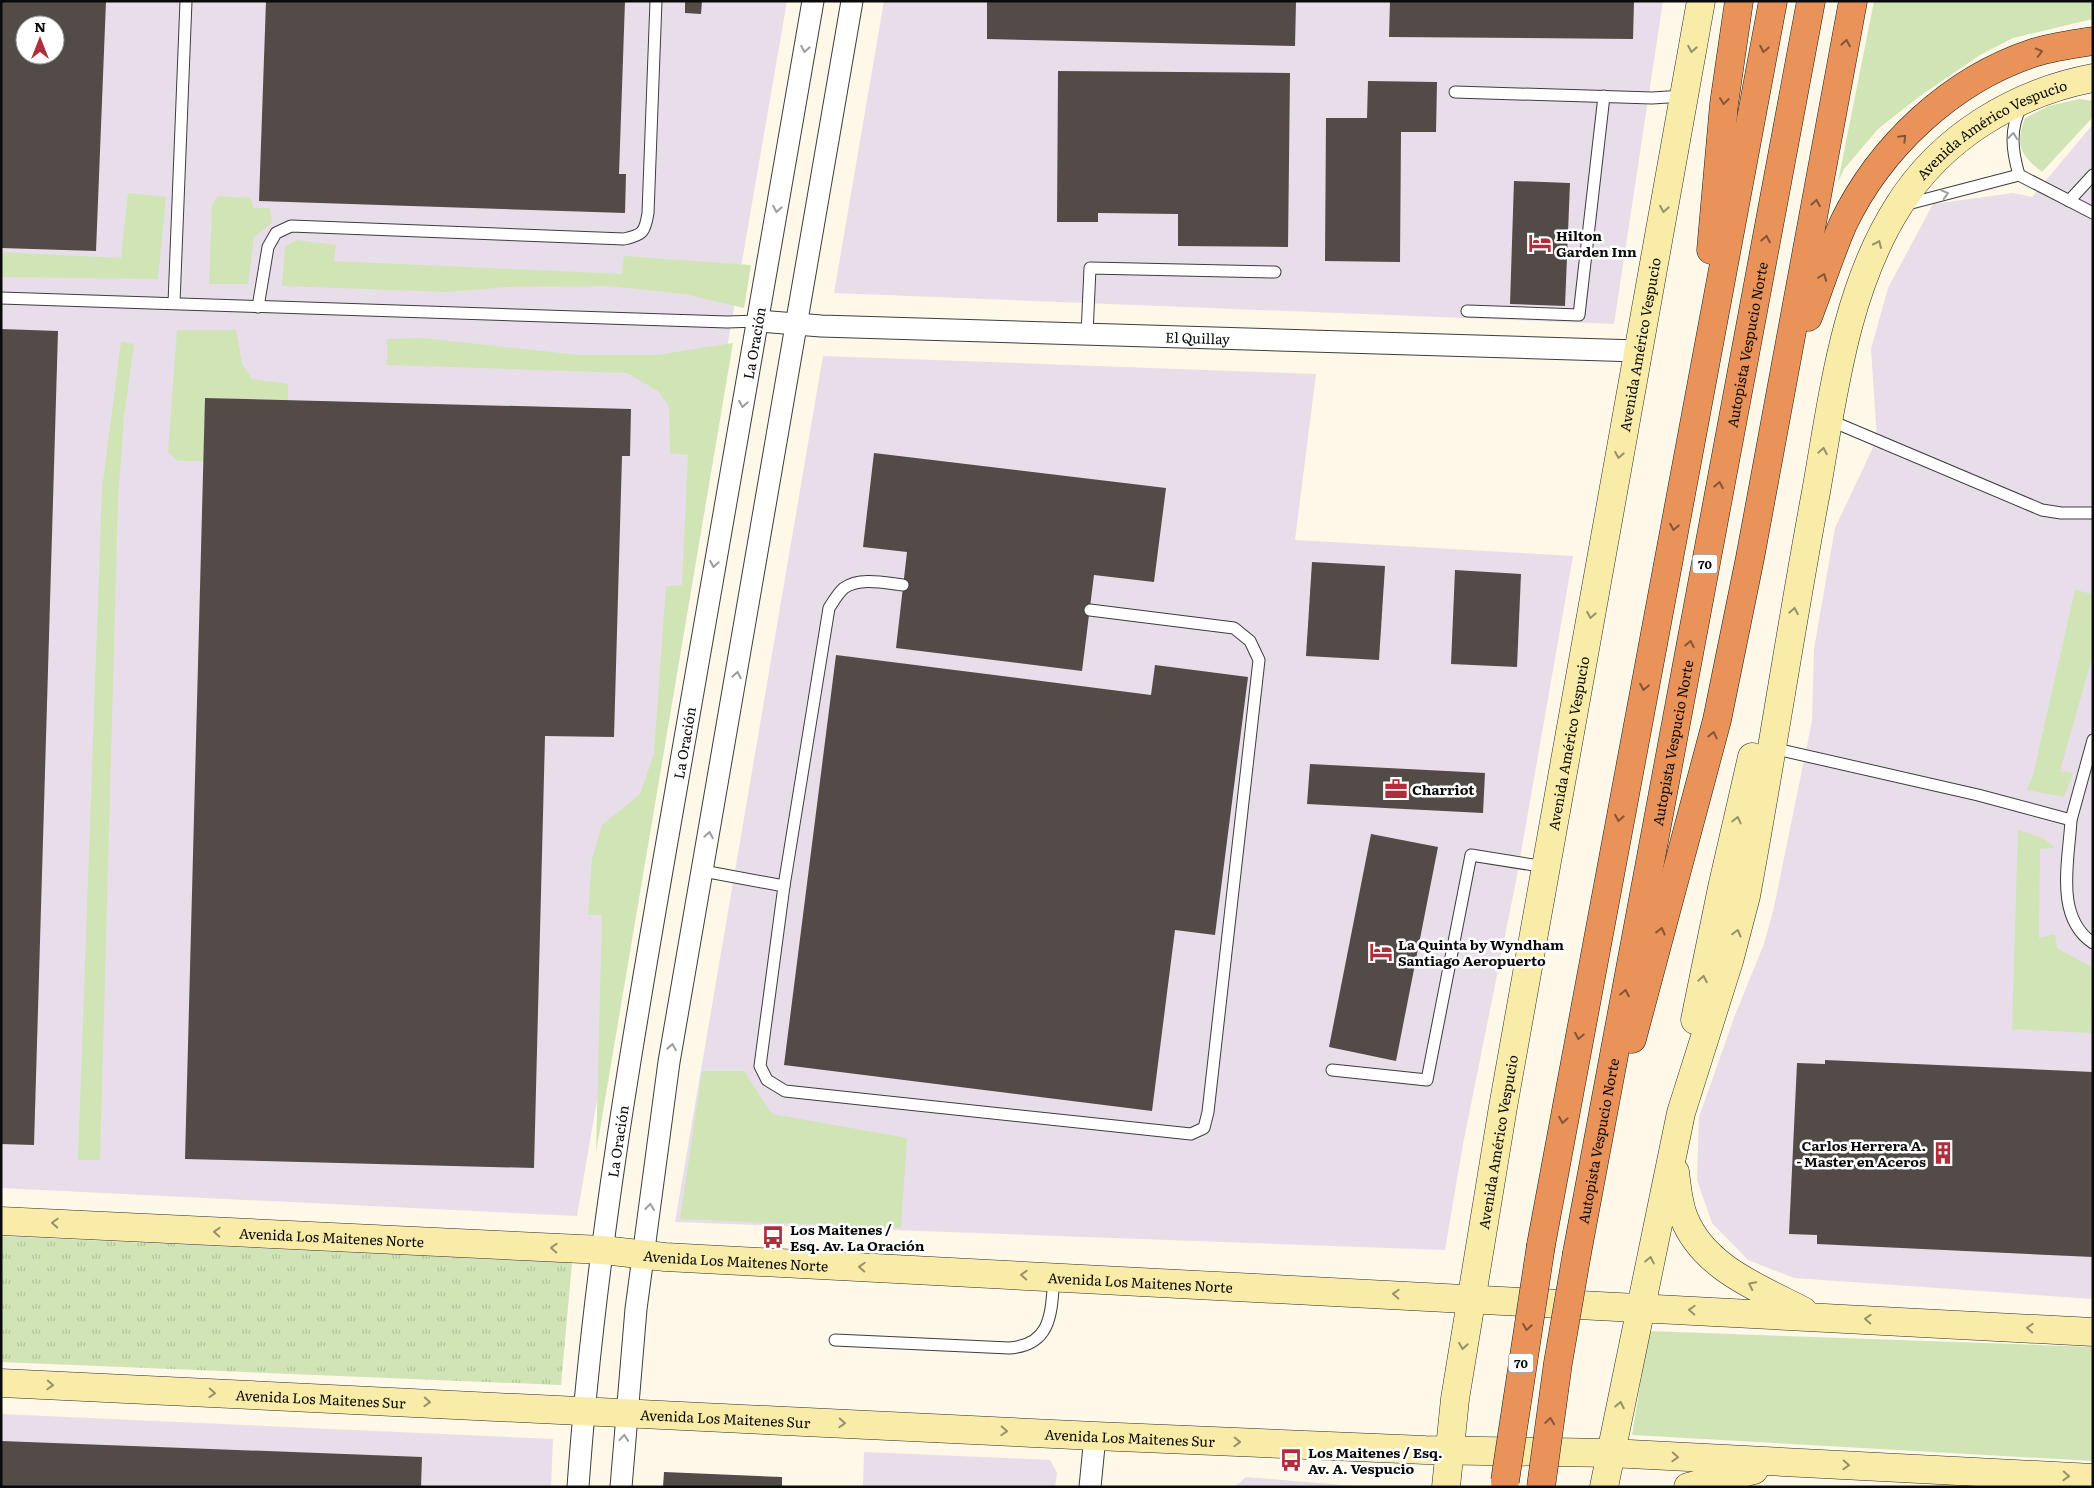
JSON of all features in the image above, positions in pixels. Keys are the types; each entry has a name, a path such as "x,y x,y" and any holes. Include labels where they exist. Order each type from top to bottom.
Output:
{"highway":[{"path":"1700,393 1721,128 1740,1"},
{"name":"70","path":"1504,1484 1541,1245 1773,1"},
{"name":"Autopista Vespucio Norte","path":"1541,1487 1558,1363 1577,1253 1811,1"},
{"path":"1600,1127 1620,1078 1639,1017 1709,752 1750,558 1854,1"},
{"path":"1782,389 1843,225 1862,190 1895,146 1938,106 1984,75 2034,53 2093,41"}],"street":[{"name":"La Oración","path":"578,1487 584,1410 617,1142 650,938 813,1"},
{"path":"621,1487 626,1412 643,1256 669,1062 798,325 852,1"},
{"name":"Avenida Américo Vespucio","path":"1446,1487 1471,1298 1701,1"},
{"name":"Avenida Américo Vespucio","path":"1681,1113 1738,928 1829,420 1846,338 1862,282 1881,237 1898,206 1918,178 1956,141 2001,110 2025,98 2073,82 2093,78"},
{"name":"El Quillay","path":"758,321 798,325 1638,351"},
{"name":"Avenida Américo Vespucio","path":"1604,1487 1681,1113 1687,1065 1704,973 1731,844 1762,720 1785,659"},
{"path":"1672,1155 1683,1216 1699,1244 1711,1257 1740,1278 1811,1316"},
{"name":"Avenida Los Maitenes Norte","path":"1,1221 603,1250 643,1256 2093,1332"},
{"name":"Avenida Los Maitenes Sur","path":"1,1383 1095,1436 1450,1450 1610,1453 1797,1462"},
{"path":"1090,1487 1095,1436"},
{"path":"1688,1487 1730,1475 1797,1462 1985,1479 2093,1478"}],"lane":[{"path":"174,304 186,1"},
{"path":"258,306 268,247 276,233 291,226 624,239 637,236 646,226 648,213 656,1"},
{"path":"1455,92 1652,98 1684,96"},
{"path":"1467,311 1579,315 1604,96"},
{"path":"2019,175 2011,149 2018,112 2025,98"},
{"path":"1898,206 2019,175 2093,213"},
{"path":"2068,201 2093,175"},
{"path":"1087,334 1090,268 1275,272"},
{"path":"1,298 727,322 758,321"},
{"path":"1829,420 2042,510 2061,513 2093,513"},
{"path":"904,586 875,582 853,584 842,589 829,608 784,886 760,1066 767,1080 785,1091 1191,1134 1204,1128 1208,1112 1259,660 1250,641 1234,628 1090,610"},
{"path":"2093,740 2071,820 2067,902 2077,930 2093,943"},
{"path":"1771,748 1978,795 2071,820"},
{"path":"1332,1070 1427,1080 1471,855 1546,868"},
{"path":"703,870 784,886"},
{"path":"835,1340 1009,1348 1026,1345 1041,1334 1047,1326 1051,1313 1054,1277"}],"shaded area":[{"path":"1,1 787,1 577,1216 1,1188"},
{"path":"884,1 1663,1 1614,324 834,293"},
{"path":"2093,124 2093,1299 1794,1278 1748,1260 1712,1223 1697,1180 1699,1117 1735,1015 1764,944 1774,907 1812,721 1814,649 1835,528 1877,439 1871,349 1888,288 1933,204 2013,193 2032,197"},
{"path":"823,356 1316,374 1295,540 1573,556 1516,881 1463,1144 1445,1250 675,1222"},
{"path":"1,1414 553,1439 551,1487 1,1487"},
{"path":"864,1452 1050,1460 1057,1473 1055,1487 863,1487"},
{"path":"1246,1477 1367,1487 1235,1487"}],"green space":[{"path":"1874,1 2093,1 2093,19 2013,38 1980,55 1920,96 1878,129 1844,169 1838,182"},
{"path":"2079,99 2093,101 2093,117 2042,172 2024,155 2022,149 2020,135 2025,118 2049,106"},
{"path":"128,193 166,197 158,279 1,277 1,252 121,258"},
{"path":"218,196 250,198 254,208 270,208 272,223 254,237 248,284 209,284 212,205"},
{"path":"297,240 336,245 334,261 622,274 624,256 751,265 744,308 685,294 610,286 508,287 447,292 282,286 285,246"},
{"path":"177,330 236,330 242,363 252,379 288,384 288,400 205,398 204,461 178,461 168,452"},
{"path":"423,338 579,355 657,355 733,343 596,1153 602,915 588,915 592,859 602,825 640,794 654,754 666,586 682,585 688,455 670,453 669,406 658,391 627,373 387,365 387,339"},
{"path":"121,342 134,344 124,416 118,499 100,1160 78,1160 102,489"},
{"path":"2075,590 2093,594 2093,654 2060,771 2073,773 2064,797 2027,790 2033,775"},
{"path":"2018,830 2043,838 2055,848 2040,849 2039,938 2055,934 2057,948 2093,968 2091,1033 2012,1029"},
{"path":"702,1071 744,1071 772,1114 907,1138 901,1228 680,1219"},
{"path":"1,1236 572,1263 561,1385 1,1362"},
{"path":"1649,1331 2093,1347 2093,1461 1632,1435"}],"building":[{"path":"1,1 106,1 96,251 1,248"},
{"path":"266,1 625,1 619,174 626,174 625,213 259,201"},
{"path":"685,1 702,1 701,14 685,13"},
{"path":"987,1 1296,1 1295,46 987,39"},
{"path":"1390,1 1634,1 1633,39 1389,37"},
{"path":"1058,71 1290,73 1288,247 1178,246 1178,214 1098,213 1098,222 1057,222"},
{"path":"1368,81 1437,82 1436,132 1401,132 1400,262 1325,261 1326,118 1367,118"},
{"name":"Hilton Garden Inn","path":"1514,181 1570,183 1565,306 1510,304"},
{"path":"1,329 58,331 34,1145 1,1144"},
{"path":"205,398 631,409 630,456 622,456 614,737 545,736 534,1168 185,1159"},
{"path":"874,453 1166,488 1154,582 1094,575 1082,671 896,648 907,552 863,547"},
{"path":"1312,562 1385,566 1379,660 1306,656"},
{"path":"1455,570 1521,574 1517,667 1451,664"},
{"path":"836,655 1151,695 1155,665 1248,677 1215,935 1175,930 1152,1111 784,1065"},
{"name":"Charriot","path":"1310,764 1485,773 1483,813 1307,804"},
{"path":"1371,834 1438,847 1396,1061 1329,1047"},
{"name":"Carlos Herrera A. - Master en Aceros","path":"1825,1060 2093,1072 2093,1257 1817,1244 1817,1235 1789,1234 1797,1063 1825,1064"},
{"path":"1,1441 422,1457 421,1487 1,1487"},
{"path":"664,1472 782,1477 782,1487 663,1487"}],"place":[{"name":"Hilton Garden Inn","path":"1540,243"},
{"name":"Charriot","path":"1396,789"},
{"name":"La Quinta by Wyndham Santiago Aeropuerto","path":"1381,952"},
{"name":"Carlos Herrera A. - Master en Aceros","path":"1943,1153"},
{"name":"Los Maitenes / Esq. Av. La Oración","path":"773,1237"},
{"name":"Los Maitenes / Esq. Av. A. Vespucio","path":"1291,1460"}]}
